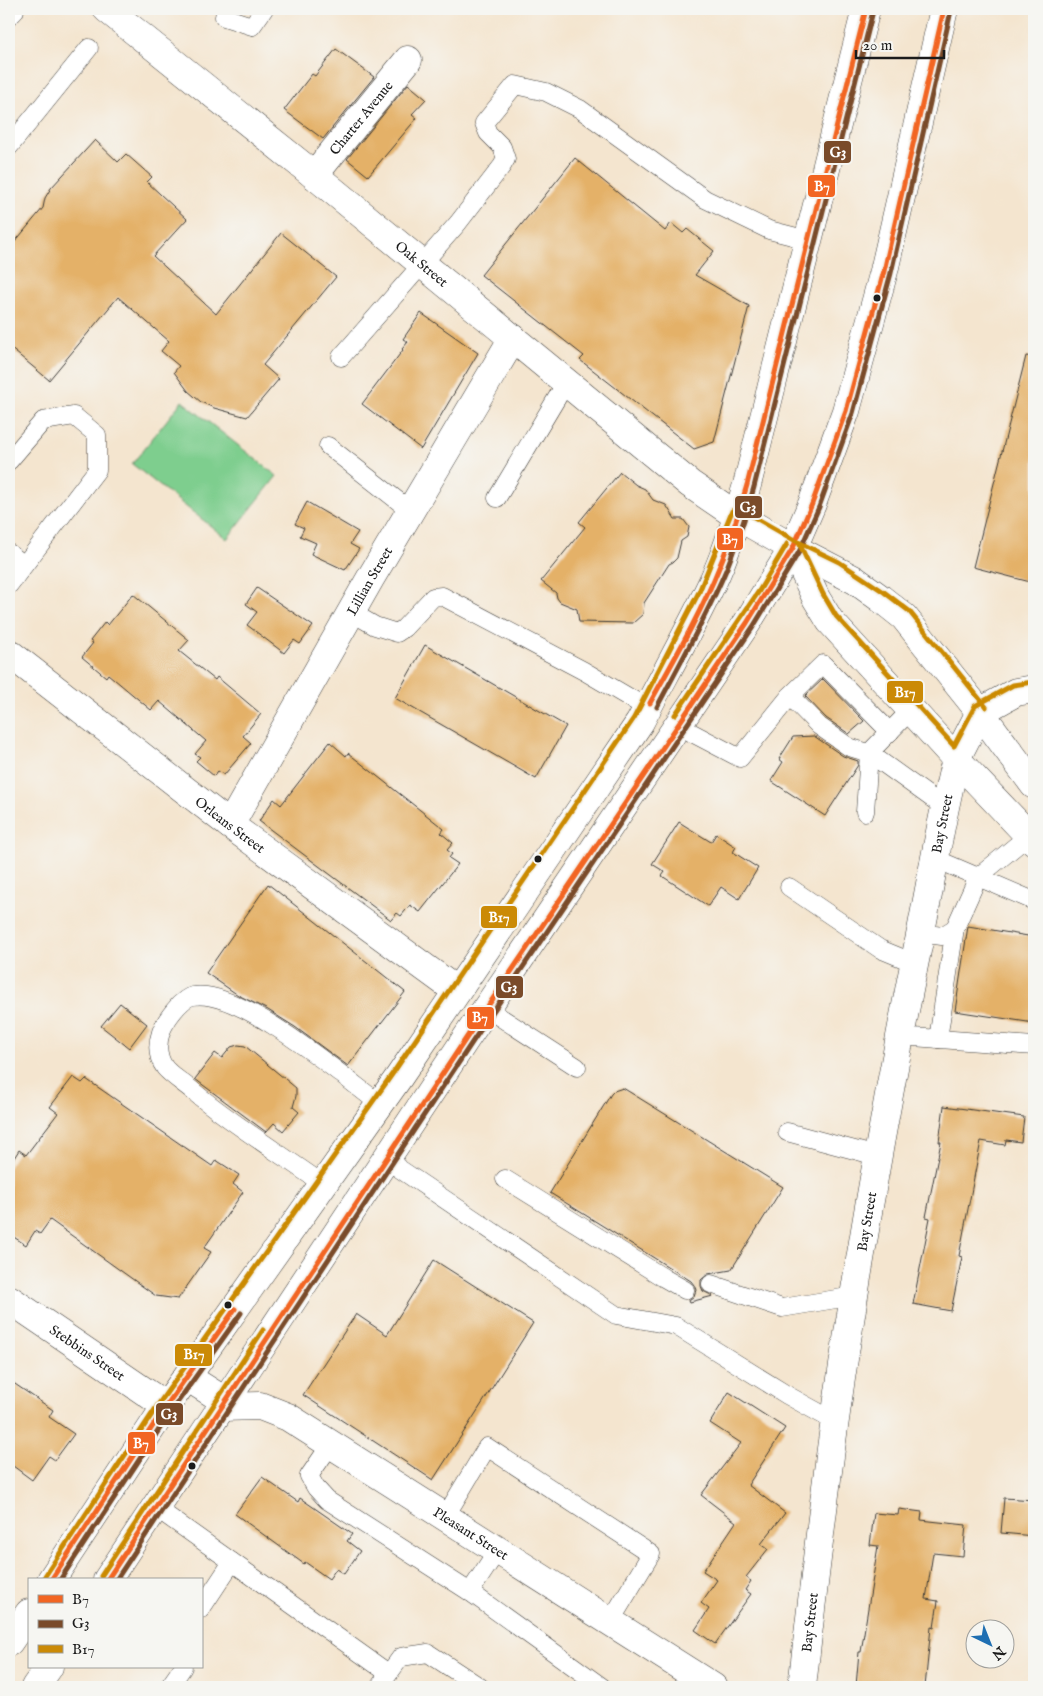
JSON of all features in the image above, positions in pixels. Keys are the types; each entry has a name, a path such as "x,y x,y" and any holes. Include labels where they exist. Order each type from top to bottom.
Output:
{"main road":[{"name":"Oak Street","path":"107,9 314,175 690,484 738,516 793,548 855,580 904,617 980,712 1034,785"},
{"path":"52,1578 166,1406 324,1185 640,722 670,667 714,579 738,516 758,449 866,9"},
{"path":"109,1578 385,1159 765,595 793,548 812,504 846,411 884,271 944,9"},
{"name":"Charter Avenue","path":"314,175 408,60"},
{"name":"Lillian Street","path":"230,825 351,612 513,338"},
{"path":"793,548 816,598 830,621 1031,838"},
{"name":"Orleans Street","path":"9,653 230,825 457,991 486,1008"},
{"path":"980,712 1016,692 1034,690"},
{"name":"Bay Street","path":"802,1687 820,1531 854,1296 877,1156 899,1036 936,859 944,807 956,759 980,712"},
{"name":"Stebbins Street","path":"9,1300 166,1406"},
{"path":"187,1377 223,1404"},
{"name":"Pleasant Street","path":"223,1404 260,1406 288,1417 713,1687"},
{"path":"9,1642 28,1614"},
{"path":"36,1687 48,1668"}],"lane":[{"path":"226,9 224,17 252,26 264,9"},
{"path":"9,147 89,48"},
{"path":"341,357 458,223 506,159 502,147 488,133 484,123 515,85 546,92 580,109 705,199 769,230 808,240"},
{"path":"497,498 567,382"},
{"path":"9,461 43,421 74,416 97,435 97,470 9,585"},
{"path":"328,446 411,511"},
{"path":"9,553 24,565"},
{"path":"351,612 375,626 397,633 433,597 442,596 584,671 647,708"},
{"path":"677,725 740,758 790,696 823,664 850,695 890,732"},
{"path":"790,696 849,747 869,753 944,807"},
{"path":"865,812 869,753 911,710"},
{"path":"938,1039 955,928 978,877 1031,838"},
{"path":"936,859 1034,901"},
{"path":"789,887 880,949 914,963"},
{"path":"920,933 942,936 955,928"},
{"path":"324,1185 206,1101 165,1067 157,1050 161,1031 178,1004 191,996 209,996 244,1009 276,1027 380,1104"},
{"path":"486,1008 577,1067"},
{"path":"899,1036 1034,1046"},
{"path":"787,1132 877,1156"},
{"path":"385,1159 616,1315 676,1326 787,1395 836,1422"},
{"path":"506,1179 685,1290"},
{"path":"711,1284 782,1308 854,1296"},
{"path":"330,1444 309,1476 316,1488 327,1500 470,1592 602,1687"},
{"path":"445,1518 487,1447 651,1554 610,1622"},
{"path":"155,1507 232,1562 384,1680 401,1657 428,1652 480,1687"},
{"path":"470,1592 497,1550"},
{"path":"202,1607 232,1562"},
{"path":"169,1687 182,1668"}],"green space":[{"path":"182,401 277,476 227,539 132,464"}],"building":[{"path":"336,49 374,77 323,139 284,110 312,74 315,76"},
{"path":"408,84 426,99 412,114 417,118 368,176 347,159"},
{"path":"95,140 118,162 126,154 152,177 147,182 187,219 153,256 216,314 281,233 336,277 263,365 279,379 247,417 214,408 201,402 188,391 174,372 179,366 161,351 169,341 118,297 49,380 9,347 9,249 43,208 45,198 51,188"},
{"path":"575,158 665,231 671,223 683,233 687,229 714,251 695,275 749,306 714,442 694,449 580,360 584,356 481,275"},
{"path":"421,313 478,353 421,449 362,404 403,350 408,342 403,339"},
{"path":"1026,356 1034,357 1034,583 973,567"},
{"path":"620,472 636,485 645,489 653,500 666,505 675,519 683,519 689,527 687,537 681,541 677,558 669,564 644,603 643,614 633,623 579,622 577,609 560,602 556,593 541,581 585,527 579,522"},
{"path":"307,502 358,532 350,544 359,549 345,570 311,554 316,543 300,536 304,528 295,524"},
{"path":"257,588 313,626 300,644 294,640 284,653 247,625 257,612 246,604"},
{"path":"133,594 189,640 179,651 215,680 217,677 261,714 243,736 251,743 224,775 218,771 214,776 196,761 200,757 195,754 206,741 159,701 151,710 108,674 106,677 82,657 93,643 90,641 105,622 108,625"},
{"path":"425,645 566,726 536,779 395,698"},
{"path":"823,679 864,721 849,734 826,718 805,696"},
{"path":"814,736 843,756 858,761 858,765 825,816 771,781 783,762 779,759 793,737"},
{"path":"330,742 346,756 348,753 444,829 441,833 453,843 447,850 452,854 449,858 458,864 420,912 410,905 401,916 397,913 391,920 259,821 274,799 281,805"},
{"path":"679,822 711,842 716,834 736,847 733,852 758,868 739,899 721,887 708,906 662,876 665,872 652,864"},
{"path":"268,884 405,992 348,1066 295,1027 268,1010 238,995 206,973"},
{"path":"968,926 1034,937 1034,1023 955,1011"},
{"path":"120,1003 147,1024 129,1048 101,1026"},
{"path":"245,1046 296,1088 293,1107 299,1112 283,1131 274,1123 266,1132 195,1079 215,1053 222,1058 231,1047"},
{"path":"73,1077 82,1083 86,1079 212,1166 216,1160 239,1175 233,1184 243,1192 204,1248 211,1252 178,1299 156,1296 50,1220 40,1234 35,1231 26,1245 9,1234 9,1166 19,1150 26,1155 58,1113 50,1107"},
{"path":"623,1088 783,1187 731,1270 708,1274 701,1280 703,1291 713,1296 690,1302 689,1300 694,1296 696,1290 691,1281 550,1193 611,1094"},
{"path":"944,1106 1024,1117 1021,1142 1006,1140 1005,1145 981,1141 959,1256 962,1257 951,1311 913,1304 930,1218 926,1217 941,1142 939,1142"},
{"path":"434,1260 533,1323 433,1480 303,1395 356,1314 387,1335"},
{"path":"9,1380 53,1410 49,1417 74,1434 55,1460 49,1456 32,1480 9,1463"},
{"path":"729,1392 785,1428 748,1485 785,1513 761,1544 768,1549 746,1577 751,1581 745,1590 751,1594 715,1644 695,1630 709,1609 701,1603 717,1580 703,1571 736,1522 701,1495 741,1443 710,1423"},
{"path":"262,1477 298,1502 300,1498 352,1534 347,1541 360,1551 344,1574 336,1569 329,1579 305,1562 304,1564 235,1514"},
{"path":"1004,1498 1034,1500 1034,1536 1001,1533"},
{"path":"899,1509 922,1512 921,1520 966,1525 963,1556 933,1553 926,1599 938,1601 934,1628 931,1627 925,1687 856,1686 859,1652 861,1652 878,1546 870,1545 874,1513 898,1515"}],"transit line":[{"name":"B7","path":"650,703 713,583 738,515 866,9"},
{"name":"B7","path":"108,1578 467,1037 747,623 793,548 812,504 846,411 884,271 944,9"},
{"name":"G3","path":"657,707 718,588 734,550 748,508 873,11"},
{"name":"G3","path":"117,1578 473,1041 753,627 799,552 819,507 853,413 891,273 951,11"},
{"name":"B17","path":"45,1576 160,1402 393,1073 634,718 699,592 732,511 740,509 796,541 839,562 909,611 986,707"},
{"name":"B17","path":"675,715 759,591 787,544"},
{"name":"B17","path":"800,545 823,594 836,616 954,746 975,706 1013,685 1033,682"},
{"name":"B7","path":"52,1578 166,1406 235,1309"},
{"name":"G3","path":"61,1578 172,1410 241,1313"},
{"name":"B17","path":"101,1576 263,1330"}]}
